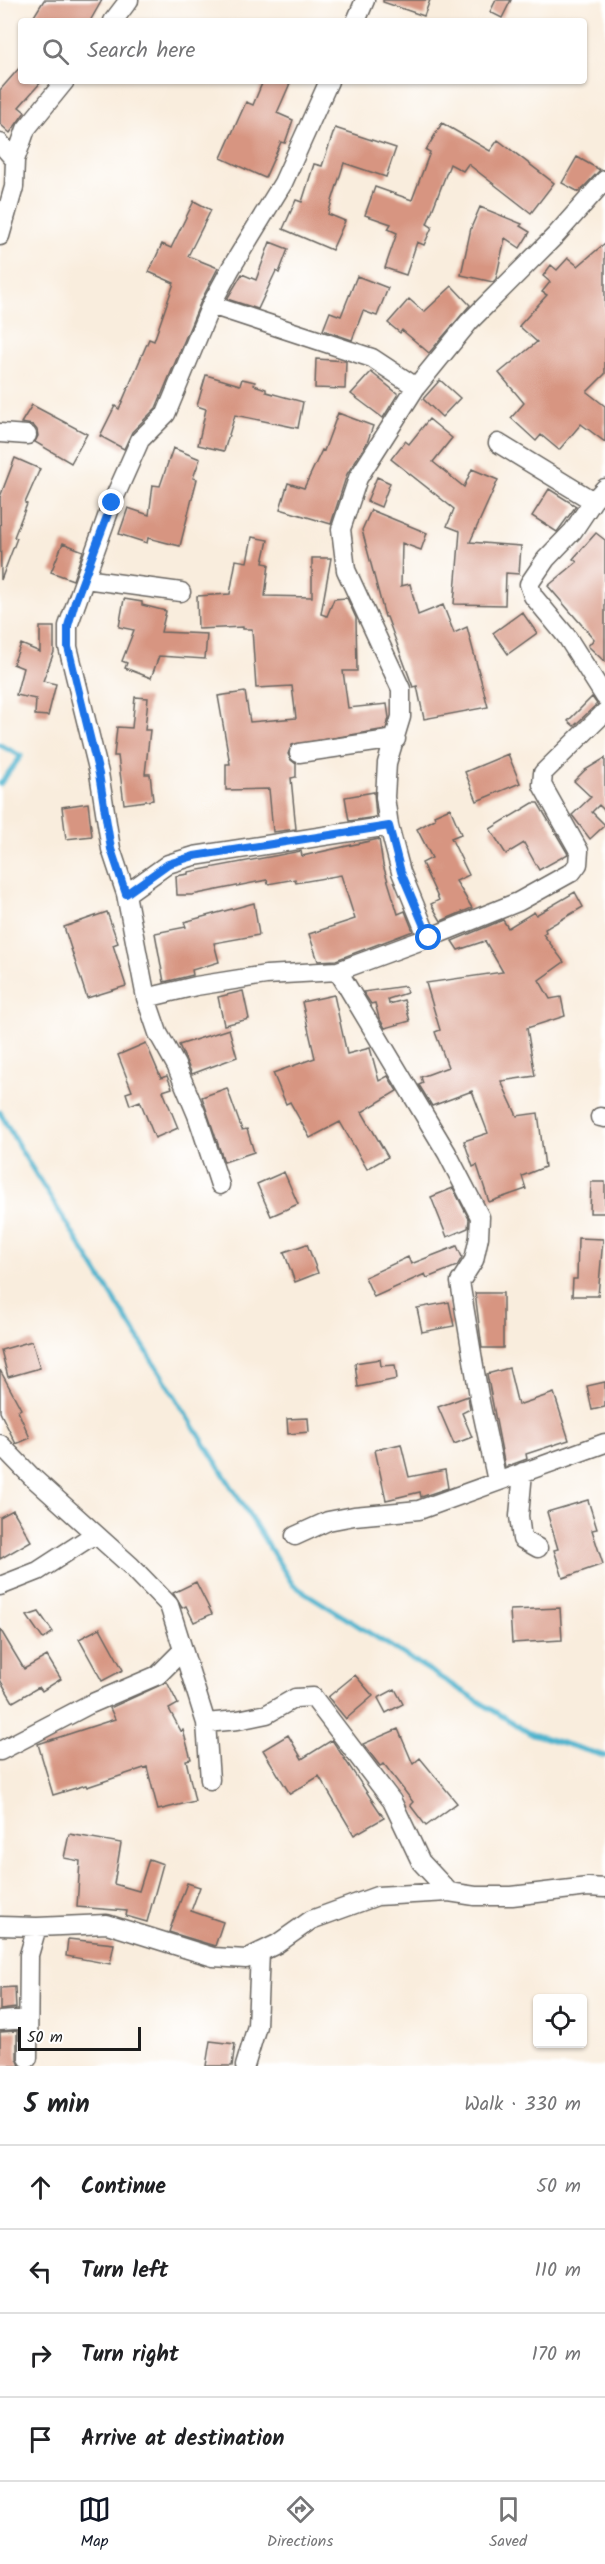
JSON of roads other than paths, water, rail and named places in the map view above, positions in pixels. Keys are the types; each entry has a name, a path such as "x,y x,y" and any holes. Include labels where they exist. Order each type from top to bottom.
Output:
{"street":[{"path":"357,18 365,0"},
{"path":"115,18 125,1"},
{"path":"0,236 14,187 15,160 26,129 63,84"},
{"path":"220,1185 196,1115 176,1065 158,1033 146,998 126,894 111,849 99,774 68,647 68,626 112,503 140,440 166,414 211,305 283,183 328,84"},
{"path":"0,143 15,160"},
{"path":"429,938 401,872 389,826 385,797 387,763 401,717 401,689 346,570 341,529 358,478 416,387 469,322 556,235 605,180"},
{"path":"211,305 372,358 416,387"},
{"path":"0,433 27,435"},
{"path":"498,443 599,494 573,531 546,559 530,584 533,596 567,637 605,697"},
{"path":"85,579 181,592"},
{"path":"146,998 196,986 266,975 338,971 518,902 572,872 578,864 579,851 542,785 541,778 543,773 605,712"},
{"path":"299,753 396,739"},
{"path":"126,894 168,864 194,856 389,826"},
{"path":"338,971 447,1153 480,1217 474,1260 460,1282 480,1402 497,1481"},
{"path":"295,1536 328,1521 354,1516 419,1510 605,1443"},
{"path":"0,1444 169,1605 206,1723 210,1780"},
{"path":"523,1472 519,1516 522,1539 538,1548"},
{"path":"0,1586 38,1571 95,1534"},
{"path":"0,1751 88,1706 158,1675 183,1650"},
{"path":"206,1723 267,1714 295,1698 314,1697 392,1801 421,1862 449,1892"},
{"path":"0,1926 107,1924 213,1956 246,1959 311,1920 377,1896 449,1892 475,1896 512,1896 588,1887 605,1888"},
{"path":"28,2058 29,1955 37,1927"},
{"path":"245,2066 257,2026 260,1952"},
{"path":"0,2021 27,2019"}],"waterway":[{"path":"0,745 21,756 0,784"},
{"path":"0,1112 22,1152 293,1585 529,1733 605,1756"}]}
